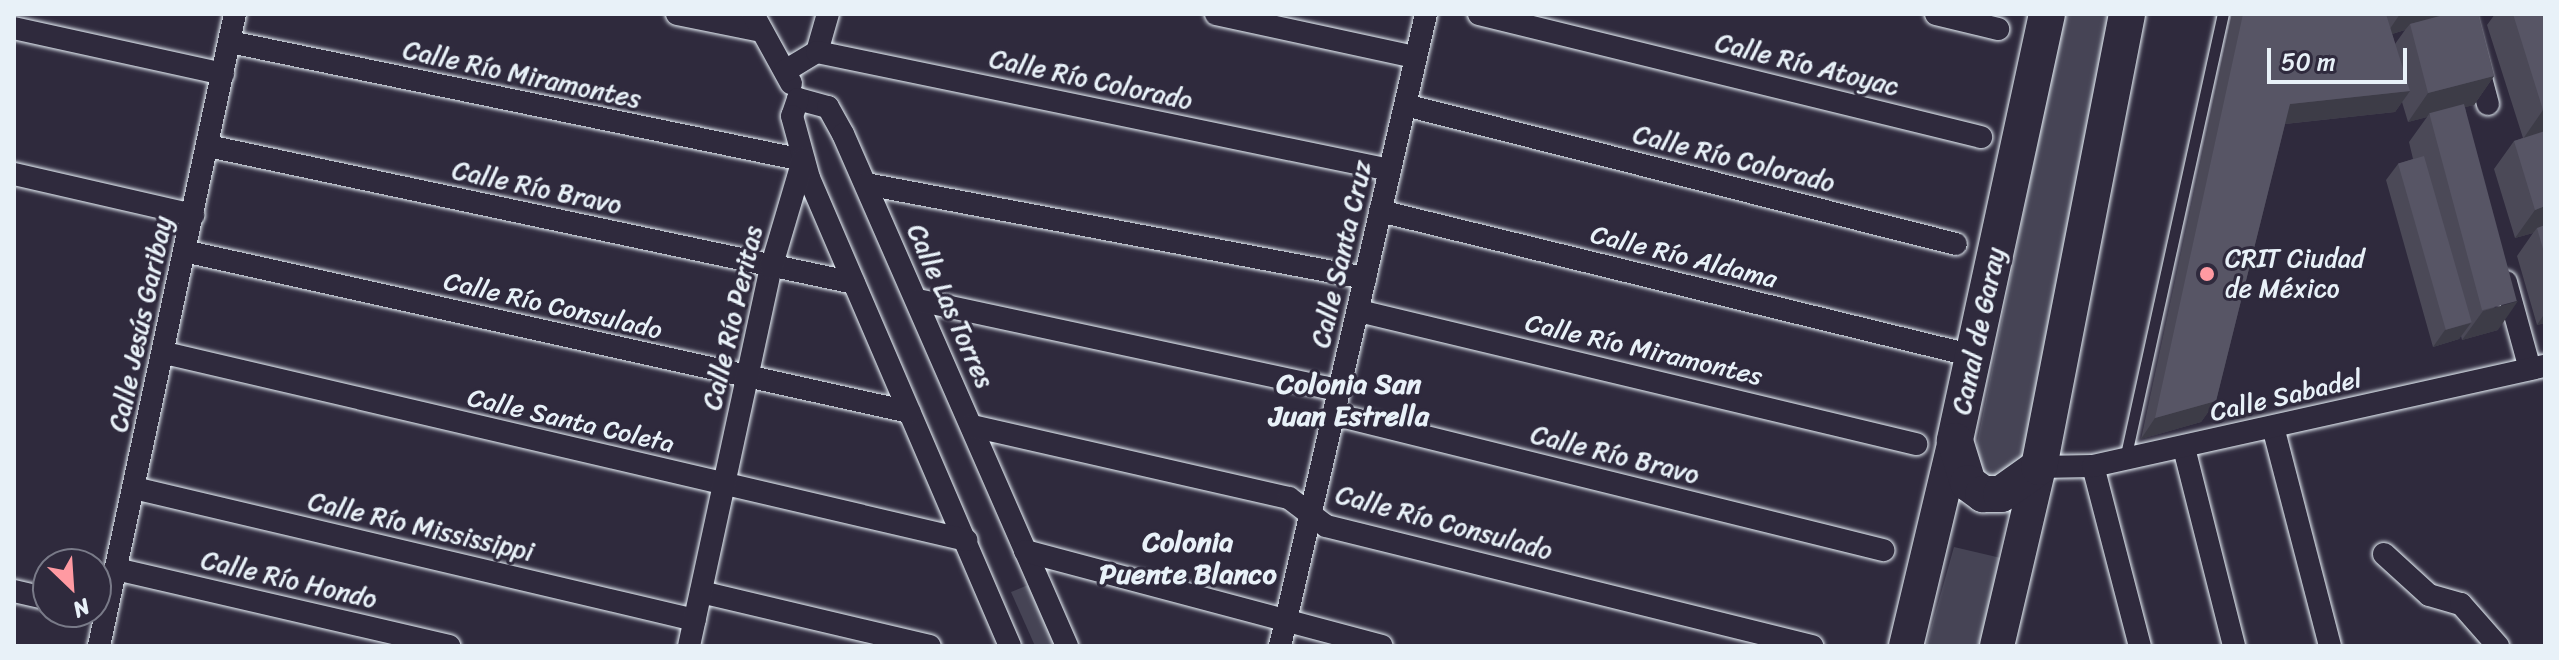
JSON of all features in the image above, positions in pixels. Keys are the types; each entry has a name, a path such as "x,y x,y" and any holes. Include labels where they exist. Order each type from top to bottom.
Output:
{"highway":[{"name":"Canal de Garay","path":"1955,441 2047,14"},
{"path":"1955,441 1968,483 1983,494 2001,494 2039,467 2127,14"}],"main road":[{"name":"Canal de Garay","path":"1906,646 1955,441"},
{"path":"1997,646 2039,467"}],"street":[{"name":"Calle Jesús Garibay","path":"112,580 165,353 235,14"},
{"path":"677,14 757,22 785,71 798,99 792,116 803,160 1010,646"},
{"path":"785,71 817,52 828,14"},
{"path":"1216,14 1415,57"},
{"name":"Calle Santa Cruz","path":"1280,646 1426,14"},
{"name":"Calle Río Atoyac","path":"1479,14 1981,137"},
{"path":"1936,14 1998,29"},
{"path":"2464,14 2488,104"},
{"path":"14,28 223,74"},
{"name":"Calle Río Miramontes","path":"230,42 803,160"},
{"name":"Calle Río Colorado","path":"817,52 1390,170"},
{"name":"Calle Las Torres","path":"798,99 815,99 828,107 866,184 1067,646"},
{"name":"Calle Río Colorado","path":"1405,105 1956,244"},
{"name":"Calle Río Bravo","path":"208,146 771,268 854,283"},
{"name":"Calle Río Peritas","path":"689,646 771,268 803,160"},
{"path":"14,174 193,215"},
{"path":"866,184 1365,278"},
{"name":"Calle Río Aldama","path":"1380,211 1974,356"},
{"name":"Calle Río Consulado","path":"184,251 909,412"},
{"path":"2501,265 2538,368"},
{"path":"918,300 1339,390"},
{"name":"Calle Río Miramontes","path":"1359,311 1916,444"},
{"name":"Calle Santa Coleta","path":"165,353 966,540"},
{"name":"Calle Sabadel","path":"2039,467 2093,466 2125,460 2538,368"},
{"name":"Calle Río Bravo","path":"1333,414 1883,550"},
{"name":"Calle Río Consulado","path":"972,426 1289,498 1326,526 1812,646"},
{"path":"2273,427 2330,646"},
{"path":"2184,448 2234,646"},
{"path":"2093,466 2140,646"},
{"name":"Calle Río Mississippi","path":"134,488 695,620"},
{"path":"1025,551 1287,617 1307,629 1382,646"},
{"path":"2384,554 2429,595 2461,604 2498,646"},
{"name":"Calle Río Hondo","path":"116,569 449,646"},
{"path":"701,592 930,646"}],"lane":[{"path":"2125,460 2223,14"}],"shaded area":[{"path":"2064,14 2114,14 2021,471 1987,483 1974,458"},
{"path":"1954,547 2001,558 1985,646 1926,646"},
{"path":"1033,583 1062,646 1035,646 1011,592"}],"building":[{"name":"CRIT Ciudad de México","path":"2243,14 2386,14 2410,91 2290,104 2216,401 2155,418"},
{"path":"2447,14 2478,14 2494,76 2428,93 2410,24"},
{"path":"2513,14 2545,14 2545,110 2543,110"},
{"path":"2464,104 2517,301 2482,310 2429,113"},
{"path":"2545,131 2545,206 2535,210 2514,141"},
{"path":"2424,156 2472,322 2446,330 2398,163"},
{"path":"2545,225 2545,256 2537,228"}],"place":[{"name":"CRIT Ciudad de México","path":"2207,274"}],"district":[{"name":"Colonia San Juan Estrella","path":"1349,400"},
{"name":"Colonia Puente Blanco","path":"1188,558"}]}
